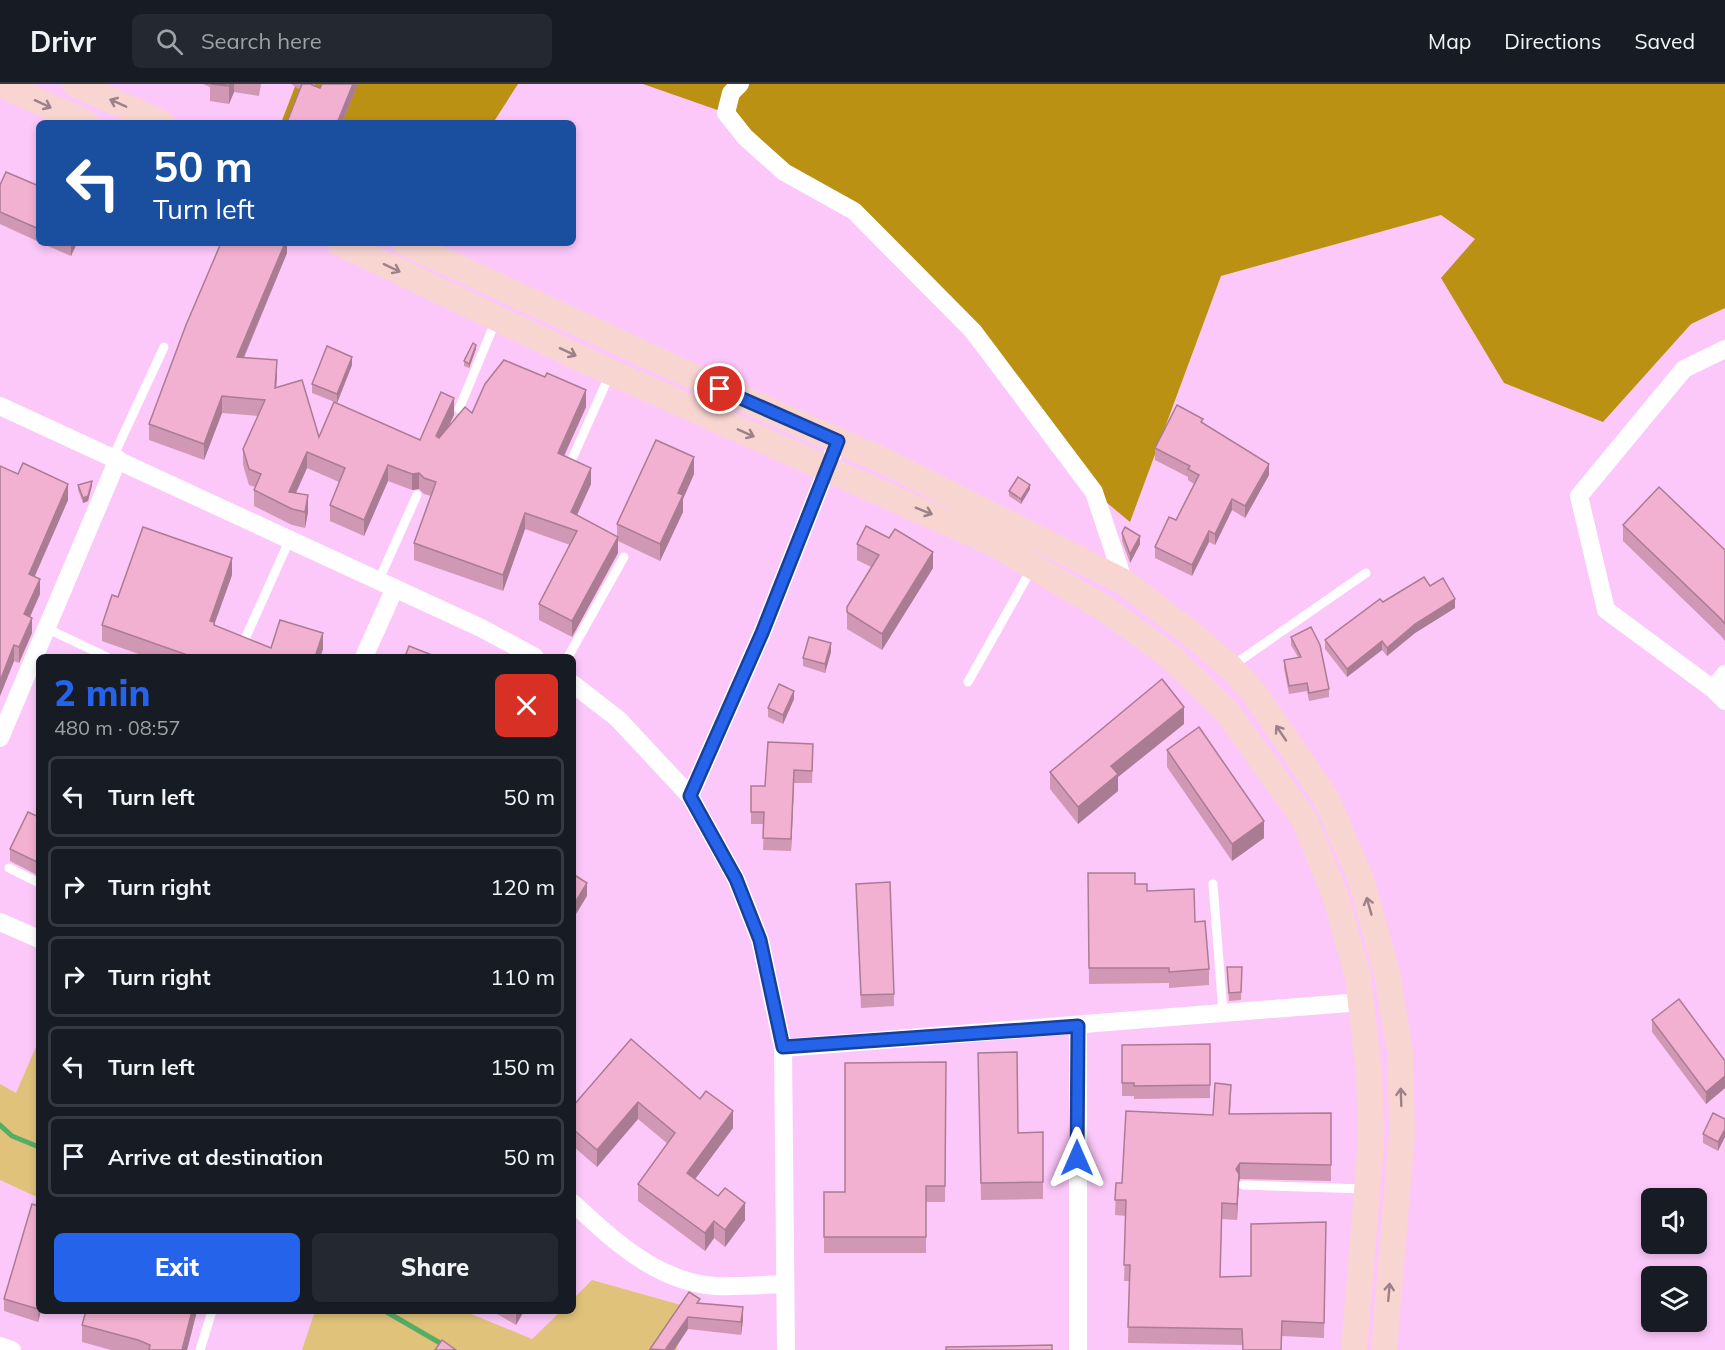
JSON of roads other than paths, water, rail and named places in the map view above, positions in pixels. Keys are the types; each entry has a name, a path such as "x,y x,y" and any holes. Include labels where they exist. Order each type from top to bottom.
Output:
{"street":[{"path":"1,84 79,120"},
{"path":"75,84 154,120"},
{"path":"740,84 731,93 726,113 745,137 784,172 854,211 973,331 1094,492 1124,582"},
{"path":"346,246 610,372 827,470 937,516 995,544 1106,609 1170,656 1228,713 1304,819 1335,895 1358,977 1370,1072 1371,1142 1354,1350"},
{"path":"412,246 946,490 1124,582 1230,667 1254,693 1326,798 1361,879 1387,973 1400,1051 1402,1133 1384,1350"},
{"path":"1725,349 1684,369 1579,496 1606,610 1719,695 1725,674"},
{"path":"0,406 481,628 529,654"},
{"path":"690,796 762,633 838,441"},
{"path":"0,738 115,458"},
{"path":"365,654 386,586"},
{"path":"576,686 618,719 690,796 736,879 760,940 783,1047 786,1350"},
{"path":"0,922 36,938"},
{"path":"783,1047 1078,1026 1361,1002"},
{"path":"1078,1026 1078,1350"},
{"path":"576,1206 606,1234 647,1264 668,1273 712,1286 785,1284"},
{"path":"0,1346 12,1350"}],"lane":[{"path":"459,410 496,318"},
{"path":"115,458 164,347"},
{"path":"573,457 610,372"},
{"path":"386,586 417,495"},
{"path":"245,639 290,541"},
{"path":"570,654 624,557"},
{"path":"968,682 1033,566"},
{"path":"1230,667 1366,573"},
{"path":"46,628 101,654"},
{"path":"9,868 36,882"},
{"path":"1214,884 1223,1013"},
{"path":"1243,1185 1367,1189"},
{"path":"200,1350 211,1314"}],"waterway":[{"path":"0,1125 12,1136 36,1146"},
{"path":"390,1314 452,1350"}]}
